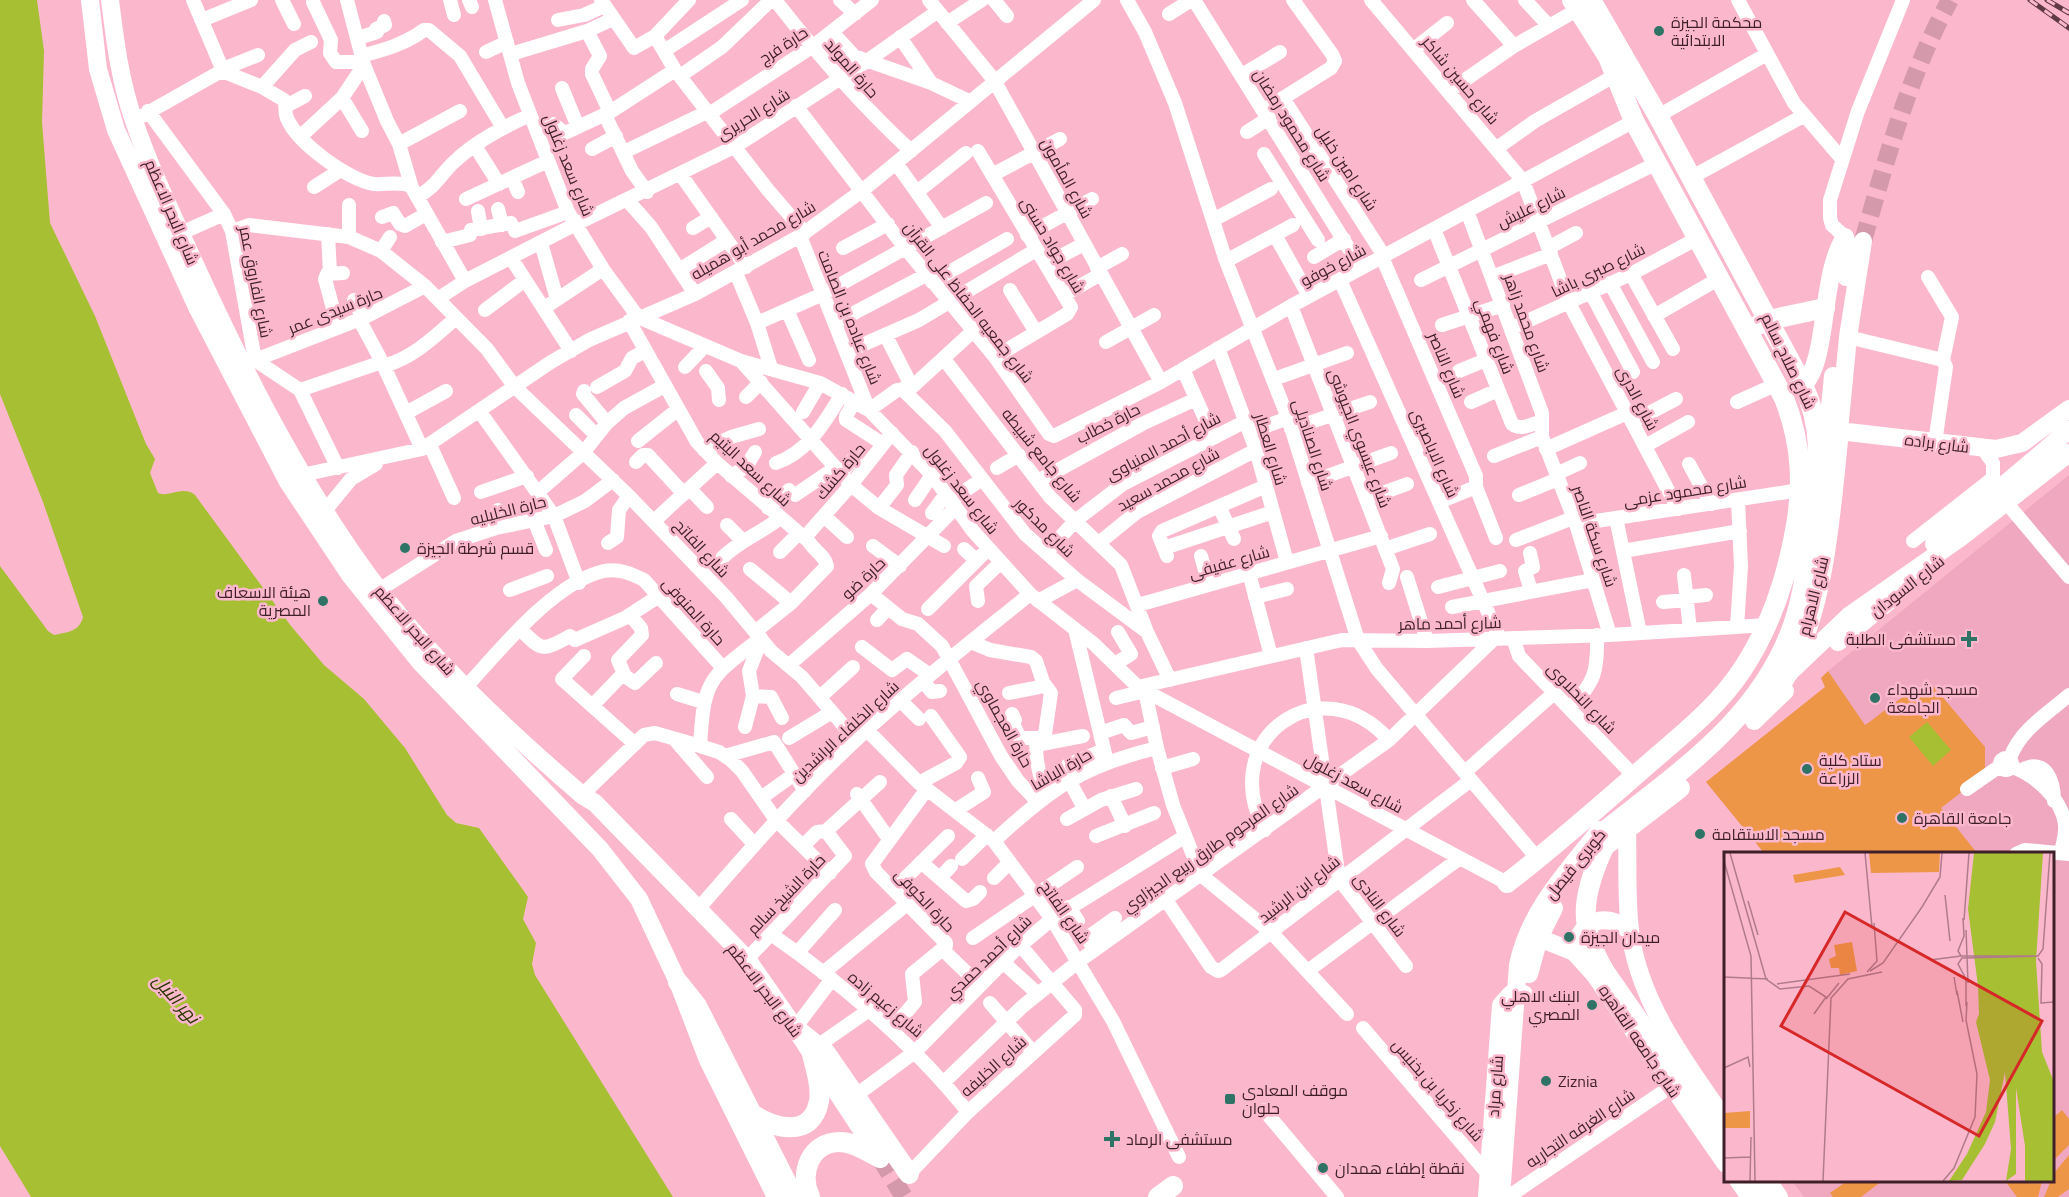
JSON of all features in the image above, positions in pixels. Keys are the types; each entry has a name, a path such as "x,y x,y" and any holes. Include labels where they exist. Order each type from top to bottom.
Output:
{"highway":[{"name":"شارع صلاح سالم","path":"1580,3 1608,57 1614,76 1636,114 1657,163 1790,412 1799,443 1800,489"},
{"name":"شارع صلاح سالم","path":"1580,3 1658,116 1759,300 1803,385 1815,415 1820,450 1805,578 1794,624 1775,667 1749,706 1717,740 1613,826"},
{"path":"1608,57 1636,114"},
{"name":"كوبرى فيصل","path":"1613,826 1723,728 1748,715 1776,658 1797,602 1809,485 1804,422 1796,396 1636,114"},
{"path":"1733,303 1749,305 1759,300"},
{"path":"1750,334 1769,320 1825,308"},
{"name":"شارع الاهرام","path":"1748,715 1772,695 1790,670 1807,631 1821,565 1839,431"},
{"name":"شارع الاهرام","path":"1507,883 1538,859 1710,710 1741,671 1767,625 1789,561 1800,489"},
{"path":"1805,578 1821,565"},
{"path":"1772,695 1775,667"},
{"path":"1585,861 1613,826"},
{"path":"1613,826 1590,883 1585,906 1587,936 1605,972 1724,1145"},
{"path":"678,982 697,1006 794,1197"},
{"path":"795,1028 855,1096 909,1174"},
{"path":"751,1113 768,1124 783,1129 799,1126 812,1116 819,1101 815,1050"},
{"path":"810,1197 805,1184 805,1172 809,1160 818,1150 829,1144 841,1142 854,1144 880,1158"},
{"path":"1751,1182 1761,1197"}],"main road":[{"name":"شارع البحر الاعظم","path":"90,0 98,69 116,130 196,307 288,482 350,575 421,663 618,870 639,899 678,982 708,1060 776,1197"},
{"name":"شارع البحر الاعظم","path":"110,0 118,56 181,233 212,300 302,476 324,512 379,590 437,658 512,735 588,799 699,908 747,959 795,1028"},
{"path":"1797,602 1807,575 1817,525 1828,408 1849,257 1845,237"},
{"path":"1803,385 1814,369 1830,275 1845,237"},
{"name":"شارع الاهرام","path":"1839,431 1848,337 1863,241"},
{"name":"شارع براده","path":"1839,431 1983,449 2009,447 2033,437 2069,409"},
{"path":"1850,631 1870,605 1910,565 1999,486 2069,430"},
{"path":"1748,715 1777,684 1850,615 1960,538 2069,453"},
{"name":"شارع السودان","path":"1748,715 1850,631 2069,461"},
{"path":"575,824 588,799"},
{"name":"شارع جامعه القاهره","path":"1613,826 1630,931 1647,995 1697,1080 1724,1120"},
{"name":"كوبرى فيصل","path":"1500,1197 1518,965 1522,945 1529,927 1557,884 1613,826"},
{"name":"شارع مراد","path":"1508,1197 1531,960 1550,915 1585,861"},
{"path":"1574,952 1576,939 1584,929 1595,922 1607,920 1620,923 1630,931"},
{"name":"شارع جامعه القاهره","path":"1539,938 1574,952 1595,975 1724,1163"},
{"name":"شارع مراد","path":"1487,1197 1501,1005 1511,994 1526,994"},
{"name":"شارع البحر الاعظم","path":"815,1050 880,1158"},
{"path":"1739,1182 1750,1197"},
{"path":"1768,1182 1779,1197"}],"street":[{"path":"193,0 223,71 280,96 286,106 286,118 301,136 339,171 374,184 405,184 415,192"},
{"path":"202,20 251,0"},
{"path":"282,0 294,24"},
{"path":"347,0 362,61 399,144 415,192 465,281"},
{"path":"450,0 454,15"},
{"name":"شارع سعد زغلول","path":"495,0 530,115 568,212 633,319 741,361 820,383 869,411 888,438 912,452 988,549 1034,598 1075,629 1142,689 1507,883"},
{"path":"558,20 584,15 604,2 632,47 655,36 689,0"},
{"path":"664,51 742,0"},
{"path":"537,130 552,124 565,133 608,113 722,47 773,0"},
{"name":"حارة المولد","path":"773,0 872,116 911,151"},
{"path":"840,0 855,14"},
{"name":"حارة فرج","path":"624,152 708,113 812,46 872,0"},
{"path":"947,23 982,0"},
{"path":"994,0 1007,16"},
{"name":"شارع محمد أبو هميله","path":"302,476 389,458 426,447 571,351 633,319 695,294 802,235 863,190 969,100 1094,0"},
{"name":"شارع الصناديلى","path":"1127,0 1145,32 1175,103 1226,261 1274,379 1289,423 1358,640 1368,657 1538,859"},
{"path":"1169,14 1192,0"},
{"name":"شارع محمود رمضان","path":"1192,0 1242,75 1361,268"},
{"path":"1247,132 1283,98 1331,68 1335,61 1293,0"},
{"name":"شارع حسين شاكر","path":"1371,0 1497,148 1523,182 1549,251"},
{"path":"1473,0 1514,46"},
{"path":"1525,0 1549,26"},
{"path":"1738,0 1803,116 1842,159"},
{"path":"1845,237 1833,225 1829,209 1842,159 1875,64 1903,0"},
{"path":"313,2 331,40 330,53 336,63 362,61 410,40 424,30 429,30 460,56 502,128"},
{"path":"1449,91 1514,46 1549,26 1580,3"},
{"name":"شارع المأمون","path":"934,5 994,80 1161,382"},
{"name":"شارع الحريرى","path":"438,298 465,281 574,225 647,192 736,146 867,62 900,38 934,5"},
{"path":"486,52 587,31 613,19"},
{"path":"358,38 377,32 376,29 385,25 384,21"},
{"path":"1414,49 1447,23"},
{"path":"587,31 600,54 592,74 632,171 647,192"},
{"path":"832,32 846,50 867,62 930,83 969,100"},
{"name":"شارع عباده بن الصامت","path":"655,36 678,73 802,235 869,411"},
{"path":"900,38 930,83"},
{"path":"262,87 295,50 311,42"},
{"path":"1242,75 1280,52"},
{"path":"1658,116 1767,54"},
{"path":"141,116 218,73 258,55"},
{"path":"301,136 342,98 362,61"},
{"path":"1497,148 1534,121 1614,76"},
{"path":"562,88 578,127"},
{"path":"286,106 305,96"},
{"path":"342,98 363,131"},
{"name":"شارع امين خليل","path":"1283,98 1383,256"},
{"name":"شارع جمعيه الحفاظ على القرآن","path":"796,106 863,190 906,249 995,357 1049,434"},
{"path":"399,144 460,111"},
{"name":"شارع خوفو","path":"1049,434 1057,435 1161,382 1290,306 1523,182 1636,114"},
{"path":"415,192 433,188 455,161 502,128 530,115"},
{"name":"شارع البحر الاعظم","path":"141,116 224,214"},
{"path":"1692,177 1803,116"},
{"path":"592,149 616,136"},
{"path":"992,175 1060,139"},
{"path":"475,146 505,181 518,192"},
{"name":"شارع جواد حسنى","path":"917,192 972,152 992,175 1071,307 1070,311 995,357"},
{"path":"1264,154 1292,207 1318,240"},
{"path":"466,199 548,161"},
{"path":"896,163 942,228"},
{"name":"شارع عليش","path":"1421,280 1657,163"},
{"path":"374,184 381,169"},
{"path":"314,187 339,171"},
{"path":"681,175 727,240 741,270 771,368"},
{"path":"1213,220 1271,189"},
{"path":"1292,207 1316,194"},
{"path":"1027,235 1092,198"},
{"path":"628,201 651,227 695,294"},
{"path":"758,323 823,294 986,203"},
{"path":"349,205 349,237"},
{"path":"498,209 516,224"},
{"path":"477,211 481,229"},
{"name":"شارع محمد زاهر","path":"1467,211 1512,328 1542,421 1544,443"},
{"path":"442,242 470,235 471,230 516,224 568,212"},
{"path":"382,217 393,213 400,224 405,226 426,214"},
{"path":"181,233 224,214"},
{"name":"شارع الفاروق عمر","path":"224,214 232,231 255,360 300,390"},
{"path":"693,228 711,217"},
{"path":"843,248 888,224"},
{"name":"شارع الفاتح","path":"232,231 249,225 349,237 381,251 425,286 487,349 515,387 654,521 759,634 771,651 789,665 820,697 856,740"},
{"path":"1226,261 1293,225"},
{"name":"شارع فهمي","path":"1434,229 1512,424 1517,428 1542,421"},
{"path":"1492,277 1549,251 1576,232"},
{"path":"328,234 337,273 325,279 338,327"},
{"path":"1275,235 1309,296"},
{"path":"381,251 390,237"},
{"name":"شارع صبرى باشا","path":"1512,328 1610,284 1698,238"},
{"path":"835,323 1007,239"},
{"path":"1314,257 1344,239"},
{"path":"679,270 727,240"},
{"path":"541,243 556,299"},
{"path":"1061,256 1084,244"},
{"path":"846,352 886,336 950,303 1036,250"},
{"name":"شارع الدرى","path":"1549,251 1569,303 1678,509"},
{"path":"1064,296 1122,254"},
{"name":"شارع الناصر","path":"1383,256 1476,476 1476,487 1496,538"},
{"path":"511,258 571,351"},
{"path":"544,308 603,269"},
{"path":"1630,274 1673,349"},
{"path":"1928,277 1952,317 1943,360 1946,367 1935,443"},
{"path":"1654,316 1720,279"},
{"path":"485,310 525,280"},
{"name":"شارع الاباصيرى","path":"1340,280 1502,639"},
{"path":"1610,284 1653,362"},
{"name":"حارة سيدى عمر","path":"255,360 361,318 425,286"},
{"path":"1010,290 1036,332"},
{"path":"1590,293 1633,372"},
{"path":"354,300 406,413 454,498"},
{"path":"1442,324 1503,305"},
{"name":"شارع عيسوي الجيوشى","path":"1290,306 1393,569 1389,583"},
{"path":"787,310 809,360"},
{"path":"1106,342 1154,315"},
{"path":"338,468 300,390 383,364 420,349 456,318"},
{"name":"شارع سعد اليتيم","path":"633,319 645,351 677,410 704,450 802,536"},
{"path":"869,411 907,388 944,359 973,331"},
{"name":"شارع مدكور","path":"886,336 907,388 945,431 1002,508 1112,615 1147,632 1170,680"},
{"path":"1848,337 1943,360"},
{"path":"685,367 705,346"},
{"name":"شارع العطار","path":"1218,348 1256,450 1287,562"},
{"path":"607,423 583,394 625,371 632,358 645,351"},
{"path":"1274,379 1347,353"},
{"path":"720,400 710,374 724,354"},
{"name":"شارع جامع شبيطه","path":"944,359 1038,481 1075,521 1121,564 1147,632"},
{"path":"1459,371 1486,360"},
{"path":"741,361 851,485 879,508 944,546"},
{"path":"1183,369 1213,437"},
{"path":"746,397 761,382"},
{"path":"803,412 820,383"},
{"path":"1737,402 1777,384"},
{"path":"538,492 583,453 607,423 643,396 664,386"},
{"path":"1471,402 1498,390"},
{"path":"406,413 447,391"},
{"path":"776,463 801,450 811,440 842,394"},
{"name":"حارة خطاب","path":"1038,481 1142,424 1196,399"},
{"path":"1494,456 1630,417 1676,399"},
{"path":"855,402 846,420 888,438"},
{"name":"شارع أحمد المنياوى","path":"1046,553 1075,521 1122,484 1213,437 1248,426 1289,423 1333,415 1370,402"},
{"path":"638,441 677,410"},
{"path":"466,687 515,628 579,583 554,516 480,412"},
{"path":"576,415 596,435"},
{"path":"1645,446 1688,422"},
{"path":"704,450 731,437 759,429"},
{"name":"حارة كشك","path":"780,552 807,534 851,485 888,438"},
{"name":"شارع سكة الناصر","path":"1544,443 1574,521 1593,580 1604,635 1592,683 1569,708"},
{"path":"1913,541 1993,478 1993,463 1983,449"},
{"name":"شارع محمد سعيد","path":"1100,542 1137,512 1256,450"},
{"path":"731,476 746,467 755,452"},
{"path":"879,508 897,485 898,465 912,452"},
{"path":"1308,483 1391,453"},
{"path":"636,462 643,455 648,455 707,507"},
{"path":"997,468 1019,455"},
{"path":"768,508 792,493 838,471 856,456"},
{"name":"شارع محمد أبو هميله","path":"324,512 351,478 389,458"},
{"path":"654,521 717,463"},
{"path":"1519,495 1580,463"},
{"path":"1689,464 1712,504"},
{"path":"915,500 932,475"},
{"path":"481,492 527,476"},
{"path":"932,513 982,479"},
{"name":"حارة الخليليه","path":"379,590 456,542 504,526 554,516 585,501 613,480"},
{"path":"1366,499 1407,484"},
{"path":"1266,486 1162,531 1159,536 1166,552 1231,533 1273,512"},
{"path":"1439,502 1476,487"},
{"name":"شارع محمود عزمى","path":"1516,540 1574,521 1616,518 1800,489"},
{"path":"608,543 617,537 618,511 630,496"},
{"path":"1737,627 1741,566 1738,500"},
{"name":"حارة ضو","path":"789,665 900,566 929,536 950,501"},
{"path":"1219,506 1231,533"},
{"path":"2010,507 2069,577"},
{"path":"498,510 504,526"},
{"path":"824,516 847,537"},
{"path":"722,558 780,518"},
{"path":"1616,518 1640,633"},
{"path":"534,520 546,550"},
{"path":"727,525 762,551"},
{"path":"1623,551 1740,531"},
{"name":"شارع عفيفى","path":"1138,605 1330,550 1430,534"},
{"path":"700,746 703,702 710,682 790,603 806,580 827,563 802,536"},
{"path":"873,546 900,566"},
{"path":"964,549 976,560"},
{"path":"928,609 988,549"},
{"path":"1530,553 1533,567 1525,571 1531,591"},
{"path":"1201,556 1209,585"},
{"path":"978,601 976,586 1000,563"},
{"path":"750,569 790,603"},
{"name":"حارة المنوفى","path":"579,583 605,571 628,572 644,580 723,668"},
{"path":"1438,587 1500,571"},
{"path":"1249,573 1271,656"},
{"path":"1684,575 1690,630"},
{"path":"1407,577 1426,641"},
{"path":"510,590 540,579 550,602"},
{"name":"شارع الخلفاء الراشدين","path":"699,908 776,820 856,740 901,700 950,658 1034,598 1077,580"},
{"path":"1452,607 1593,580"},
{"path":"1255,597 1287,589"},
{"name":"حارة العجماوي","path":"871,594 905,621 918,624 942,646 1001,756 1041,798"},
{"path":"1663,602 1706,595"},
{"path":"515,628 537,646 545,649 570,636 575,640 630,615 659,596"},
{"path":"877,620 888,608"},
{"path":"630,615 640,628 642,635 618,660 625,676 634,682 656,663"},
{"name":"شارع أحمد ماهر","path":"1116,698 1170,680 1342,640 1502,639 1767,625"},
{"path":"1068,765 1106,756 1075,629"},
{"path":"1115,664 1131,654 1118,632"},
{"path":"745,727 753,696 749,671 759,634"},
{"name":"شارع النحلاوى","path":"1502,639 1634,776"},
{"name":"شارع المرحوم طارق ربيع الجيزاوي","path":"944,1082 1006,1021 1038,994 1095,950 1389,740 1502,639"},
{"path":"971,642 990,650 1034,659 1045,686 1051,693 1046,734 1037,742 1034,757 1041,775 1041,798"},
{"path":"862,647 892,670 907,659 927,678 932,693 940,691"},
{"name":"شارع النادى","path":"1306,648 1339,879 1406,966"},
{"path":"584,657 562,679 634,744"},
{"path":"820,697 853,667"},
{"path":"592,706 619,678 625,676"},
{"path":"1009,693 1045,686"},
{"path":"1142,689 1162,768 1185,837 1201,875 1271,932 1347,1014"},
{"name":"شارع ابن الرشيد","path":"1166,900 1214,970 1221,970 1405,829 1468,776 1554,693"},
{"path":"677,694 703,702"},
{"path":"1967,789 2011,765 2016,744 2026,731 2069,695"},
{"path":"753,696 771,697 782,718"},
{"path":"901,700 925,718 960,756 956,763 923,786"},
{"path":"1265,830 1255,812 1250,792 1251,771 1258,751 1281,723 1315,709 1348,712 1364,718 1389,740"},
{"path":"789,738 832,712"},
{"path":"1012,714 1015,720 1012,722 1020,738 1037,742 1083,736"},
{"path":"1100,733 1124,725 1131,733 1152,727"},
{"name":"شارع الفاتح","path":"867,730 923,786 990,838 1052,919 1113,1021 1179,1157"},
{"path":"588,799 644,735 650,733 700,746 725,756 742,771 776,820 830,873"},
{"path":"676,741 707,777"},
{"path":"725,756 774,742 805,791"},
{"name":"حارة الباشا","path":"935,879 1041,798 1106,756 1157,748"},
{"path":"1162,768 1193,759"},
{"path":"2011,765 2038,781 2061,806 2065,822 2065,849 2025,849 2020,852"},
{"path":"761,798 793,775"},
{"path":"956,810 984,792 978,777"},
{"path":"1069,780 1084,808"},
{"name":"حارة الشيخ سالم","path":"747,959 844,856 826,831 858,797 880,782"},
{"name":"حارة الكوفى","path":"892,1029 915,1002 912,974 946,943 876,872 872,864 923,786"},
{"path":"1067,819 1084,808 1111,796 1136,789"},
{"path":"1111,796 1125,826"},
{"path":"858,797 889,839"},
{"path":"1096,836 1154,813"},
{"path":"731,819 754,844"},
{"path":"803,846 817,831 826,831"},
{"path":"894,889 948,837"},
{"name":"شارع أحمد حمدي","path":"855,1096 916,1051 1020,945 1052,919 1185,837"},
{"path":"1308,970 1460,858"},
{"path":"921,862 935,879 966,901 973,899 980,892"},
{"path":"994,878 1010,862"},
{"path":"974,938 1077,867"},
{"path":"795,1028 827,976 908,903"},
{"path":"1069,907 1078,921"},
{"path":"798,952 835,910"},
{"path":"1095,950 1087,938 1115,918"},
{"name":"شارع زعيم زاده","path":"771,934 798,952 892,1029 916,1051 968,1112"},
{"path":"1020,945 1052,983"},
{"path":"942,949 967,973"},
{"path":"1003,962 1038,994"},
{"name":"شارع الخليفه","path":"909,1174 968,1112 1075,1015 1075,1010 1052,983"},
{"path":"990,1003 1034,1052"},
{"path":"815,1050 869,1010"},
{"name":"شارع زكريا بن بخنيس","path":"1363,1028 1488,1174"},
{"name":"شارع الغرفه التجاريه","path":"1508,1197 1670,1087"},
{"path":"1264,1110 1337,1197"}],"shaded area":[{"name":"جامعة القاهرة","path":"2069,475 2069,1197 1804,1197 1793,1182 2054,1182 2054,852 1763,852 1706,782 1825,687 1821,678"},
{"name":"ستاد كلية الزراعة","path":"1828,671 1865,725 1908,694 1918,689 1934,687 1985,747 1985,774 1941,808 1976,852 1763,852 1706,782 1825,687 1821,678"},
{"path":"2062,1110 2069,1119 2069,1145 2054,1160 2054,1117"},
{"path":"2069,1155 2069,1189 2058,1197 2044,1197 2050,1182 2054,1182 2054,1173"},
{"path":"1846,1182 1881,1182 1861,1197 1833,1197 1830,1193"},
{"path":"2006,1182 2042,1182 2038,1197 2017,1197"}],"water":[{"name":"نهر النيل","path":"0,0 37,0 44,51 42,122 50,223 95,316 146,444 155,459 150,473 158,493 185,491 195,495 291,626 324,665 364,699 405,748 447,815 456,823 479,828 528,897 523,919 536,943 532,964 535,975 673,1197 31,1197 0,1146 0,566 48,631 54,635 76,628 83,617 43,502 0,394"},
{"path":"1927,722 1951,750 1933,766 1909,737"}],"tunnel":[{"path":"1863,241 1911,87 1922,57 1950,0"},
{"path":"880,1158 904,1197"}],"railway":[{"path":"2030,0 2069,28"},
{"path":"2047,0 2069,13"}],"place":[{"name":"محكمة الجيزة الابتدائية","path":"1659,31"},
{"name":"قسم شرطة الجيزة","path":"405,548"},
{"name":"هيئة الاسعاف المصرية","path":"323,601"},
{"name":"مستشفى الطلبة","path":"1969,639"},
{"name":"مسجد شهداء الجامعة","path":"1875,698"},
{"name":"ستاد كلية الزراعة","path":"1807,769"},
{"name":"جامعة القاهرة","path":"1902,818"},
{"name":"مسجد الاستقامة","path":"1700,834"},
{"name":"ميدان الجيزة","path":"1569,937"},
{"name":"البنك الاهلي المصري","path":"1592,1005"},
{"name":"Ziznia","path":"1546,1081"},
{"name":"موقف المعادى حلوان","path":"1230,1099"},
{"name":"مستشفى الرماد","path":"1112,1139"},
{"name":"نقطة إطفاء همدان","path":"1323,1168"}]}
